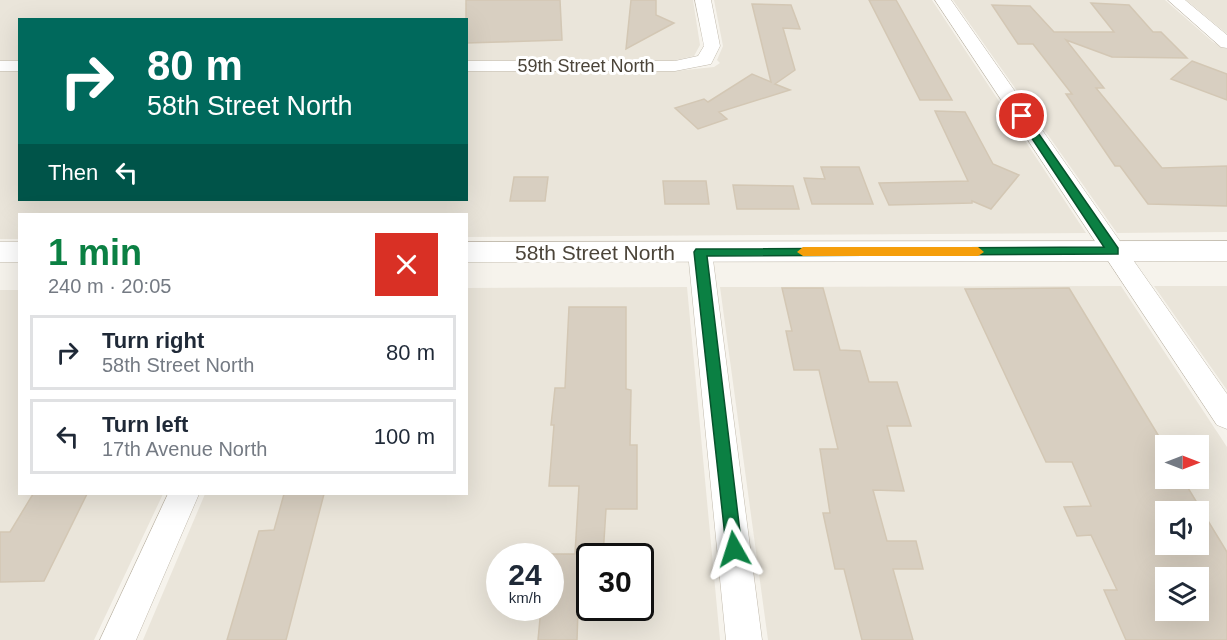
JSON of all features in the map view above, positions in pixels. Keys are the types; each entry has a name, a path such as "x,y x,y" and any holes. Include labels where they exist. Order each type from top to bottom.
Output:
{"street":[{"name":"59th Street North","path":"468,66 675,66 705,60 712,46 703,0"},
{"path":"943,0 1227,417"},
{"path":"1176,0 1227,43"},
{"path":"0,66 18,66"},
{"name":"58th Street North","path":"468,252 1227,251"},
{"path":"0,252 18,252"},
{"path":"700,252 744,640"},
{"path":"118,640 183,495"}],"shaded area":[{"path":"0,0 693,0 700,45 694,56 672,61 468,61 468,18 18,18 18,61 0,61"},
{"path":"714,0 932,0 1086,233 468,237 468,213 18,213 18,239 0,239 0,71 18,71 18,201 468,201 468,71 676,71 714,67 720,63 717,60 723,46"},
{"path":"953,0 1165,0 1213,42 1227,49 1227,232 1117,233"},
{"path":"1186,0 1227,0 1227,34"},
{"path":"1121,286 1227,447 1227,640 768,640 720,287"},
{"path":"1154,286 1227,286 1227,390"},
{"path":"687,287 720,640 143,640 205,495 468,495 468,288"},
{"path":"0,290 18,290 18,495 163,495 94,640 0,640"}],"building":[{"path":"466,0 560,0 562,40 468,43 468,18 466,18"},
{"path":"631,0 656,0 656,15 674,23 626,49"},
{"path":"869,0 896,0 952,100 920,100"},
{"path":"1091,3 1129,5 1153,32 1161,32 1187,58 1112,57 1066,40 1104,88 1096,88 1162,168 1227,166 1227,206 1148,204 1120,166 1115,166 1066,94 1072,94 1033,44 1018,44 992,5 1030,6 1054,32 1114,32"},
{"path":"752,4 791,5 800,29 783,28 795,70 775,84 790,90 719,112 727,119 698,129 675,108 704,99 708,102 752,74 771,82"},
{"path":"1192,61 1227,74 1227,100 1171,79"},
{"path":"935,111 965,112 993,164 1019,175 991,209 972,201 972,203 889,205 879,183 968,181"},
{"path":"821,167 859,167 873,204 812,204 804,178 825,179"},
{"path":"514,177 548,177 545,201 510,201"},
{"path":"663,181 706,181 709,204 665,204"},
{"path":"733,185 793,186 799,209 737,209"},
{"path":"782,288 823,288 840,350 860,351 869,382 897,382 911,426 887,426 904,491 873,490 887,541 916,541 923,569 893,569 913,640 862,640 844,569 835,569 823,513 830,513 820,449 838,449 819,370 794,370 786,331 792,331"},
{"path":"1069,288 1158,435 1155,435 1155,489 1189,489 1196,501 1155,501 1155,555 1209,555 1209,522 1227,552 1227,640 1126,640 1104,590 1117,590 1091,535 1077,536 1064,507 1091,506 1072,462 1046,462 965,289"},
{"path":"569,307 626,307 626,389 631,390 630,445 637,445 637,509 606,509 604,543 576,543 577,640 538,640 540,621 564,621 564,554 575,554 579,486 549,486 555,388 565,388"},
{"path":"32,495 87,495 44,581 0,582 0,532 10,532"},
{"path":"284,495 324,495 286,640 227,640 259,531 274,530"}],"slow traffic":[{"path":"803,252 978,252"}],"route":[{"path":"734,549 700,252 1114,251 1022,116"}]}
